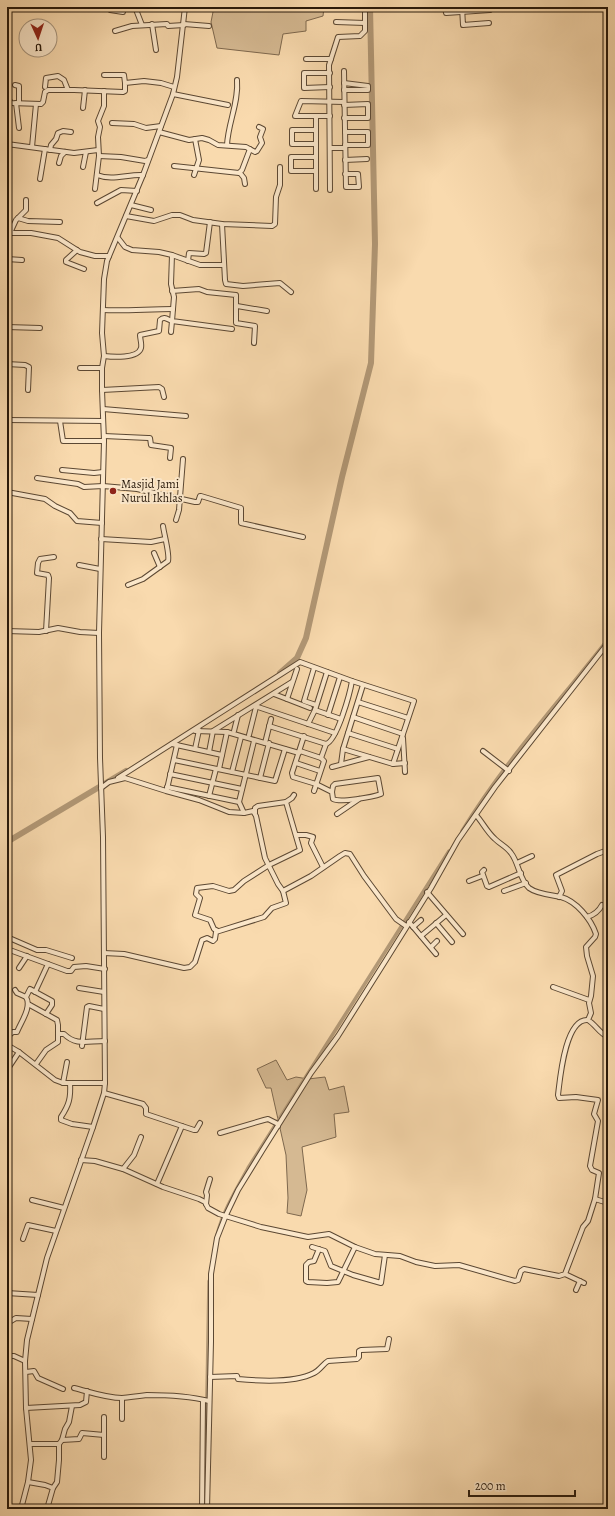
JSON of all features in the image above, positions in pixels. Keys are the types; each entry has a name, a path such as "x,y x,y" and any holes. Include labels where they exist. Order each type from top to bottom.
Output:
{"street":[{"path":"108,7 110,10 123,12"},
{"path":"136,7 142,25"},
{"path":"21,1509 28,1482 31,1460 26,1408 25,1361 27,1340 47,1258 93,1127 104,1092 105,1083 105,969 103,837 100,776 99,633 104,438 102,368 104,356 102,333 104,279 109,256 137,191 177,78 185,7"},
{"path":"445,7 446,13 462,9 490,10"},
{"path":"330,190 331,59 338,37 360,36 365,32 363,8 353,10"},
{"path":"462,9 463,25 489,23"},
{"path":"336,22 365,23"},
{"path":"152,24 156,50"},
{"path":"115,31 132,26 152,24 167,24 168,26 184,24 209,26"},
{"path":"306,59 331,59"},
{"path":"344,71 344,118 345,174 346,187 358,187 358,174 345,174"},
{"path":"330,73 304,73 304,88 330,87"},
{"path":"7,96 10,103 36,104 42,103 46,91 125,91 123,75 104,75"},
{"path":"45,87 46,78 55,76 64,80 68,90"},
{"path":"227,145 237,90 237,80"},
{"path":"125,83 144,81 161,83 174,87"},
{"path":"344,82 368,86 368,90 344,90"},
{"path":"15,84 19,86 18,128"},
{"path":"83,108 85,90"},
{"path":"95,189 99,156 98,150 100,127 98,121 104,106 104,91"},
{"path":"172,94 228,105"},
{"path":"330,116 295,116 301,101 368,104 368,118 344,118"},
{"path":"32,147 36,104"},
{"path":"316,116 316,189"},
{"path":"112,123 134,124 146,128 161,126"},
{"path":"159,132 188,140 206,138 218,145 246,147 256,152 262,144 260,137 263,129 259,127"},
{"path":"316,130 292,130 292,144 316,144"},
{"path":"50,150 58,133 63,131 71,132"},
{"path":"330,148 368,145 368,132 345,132"},
{"path":"194,176 198,158 195,139"},
{"path":"7,144 74,153 98,150"},
{"path":"40,178 45,149"},
{"path":"240,173 250,150"},
{"path":"59,163 61,156 65,152"},
{"path":"83,167 86,152"},
{"path":"99,156 121,157 145,161 148,160"},
{"path":"316,157 291,157 291,171 316,171"},
{"path":"345,160 367,159"},
{"path":"7,164 8,171"},
{"path":"174,166 234,174 240,173"},
{"path":"126,216 154,221 180,215 193,220 222,224 274,226 276,197 280,185 280,167"},
{"path":"240,173 244,178 245,184"},
{"path":"97,176 112,178 143,175"},
{"path":"97,203 121,190 137,191"},
{"path":"22,260 7,259 8,238 13,223 26,210 26,200"},
{"path":"131,205 151,210"},
{"path":"18,218 28,221 60,222"},
{"path":"188,261 189,253 206,253 210,222"},
{"path":"222,224 225,282 227,284 247,286 280,283 291,292"},
{"path":"10,233 31,233 58,238 76,250 95,256 109,256"},
{"path":"118,238 125,247 132,250 159,252 204,265 224,265"},
{"path":"76,250 66,260 66,262 84,269"},
{"path":"171,332 174,297 172,292 170,268 172,255"},
{"path":"234,285 236,295 237,324 255,326 254,343"},
{"path":"172,292 199,289 207,292 236,295"},
{"path":"236,306 268,311"},
{"path":"103,310 125,311 136,309 173,309"},
{"path":"104,356 124,357 139,352 141,348 141,334 159,331 160,320 162,318 172,321 232,330"},
{"path":"7,327 40,328"},
{"path":"7,364 25,365 30,367 28,390"},
{"path":"80,368 102,368"},
{"path":"102,390 159,387 162,389 164,397"},
{"path":"102,409 186,416"},
{"path":"7,420 103,421"},
{"path":"60,421 62,441 104,438 150,438 151,445 171,448 170,458"},
{"path":"176,520 180,498 183,459"},
{"path":"62,470 94,473 103,472"},
{"path":"37,478 84,486 137,489 197,502 199,501 200,496 202,496 233,505 241,509 241,523 303,537"},
{"path":"7,492 45,498 56,506 70,513 77,521 102,523"},
{"path":"128,585 142,580 169,559 163,526"},
{"path":"101,539 151,542 165,540"},
{"path":"154,553 160,567"},
{"path":"46,631 48,575 37,572 37,568 40,559 54,557"},
{"path":"79,565 100,569"},
{"path":"7,631 33,632 58,628 80,632 99,633"},
{"path":"202,1509 206,1400 210,1377 211,1274 217,1238 223,1215 277,1124 338,1036 458,840 495,787 608,643"},
{"path":"101,787 193,731 300,662 363,685 414,701 393,764"},
{"path":"314,668 304,701 328,715 341,719"},
{"path":"287,699 297,669"},
{"path":"308,724 316,708 327,672"},
{"path":"328,715 340,677"},
{"path":"314,791 324,761 321,758 326,744 330,742 341,719 352,681"},
{"path":"209,752 213,731 238,715 256,706 292,682"},
{"path":"341,764 343,749 363,685"},
{"path":"274,694 310,708"},
{"path":"358,702 408,718"},
{"path":"256,706 335,733"},
{"path":"249,735 256,706"},
{"path":"234,731 238,715"},
{"path":"353,717 403,735"},
{"path":"260,778 271,719"},
{"path":"269,726 326,744"},
{"path":"195,749 199,730"},
{"path":"193,731 227,732 254,741 267,743 321,758"},
{"path":"209,796 222,755 227,732"},
{"path":"348,733 398,750"},
{"path":"403,735 405,772"},
{"path":"304,736 292,773 293,777 316,784 332,792"},
{"path":"232,772 241,737"},
{"path":"244,813 239,802 254,741"},
{"path":"172,744 222,755"},
{"path":"167,789 177,745"},
{"path":"174,760 275,781 285,749"},
{"path":"343,749 393,764 405,763"},
{"path":"483,751 508,770"},
{"path":"332,767 370,757"},
{"path":"296,763 320,772"},
{"path":"170,774 242,789"},
{"path":"116,779 125,778 167,789 229,812 244,813 250,811 255,813"},
{"path":"378,778 381,794 337,801 333,799 332,792 335,784 378,778"},
{"path":"167,789 239,802"},
{"path":"104,953 124,954 187,968 194,963 202,940 207,938 212,941 214,940 215,933 218,931 264,917 272,908 286,903 283,892 265,858 255,808 258,806 286,802 294,795"},
{"path":"337,814 361,798"},
{"path":"218,931 214,929 210,920 195,915 200,898 196,894 197,888 213,886 229,891 234,890 244,881 269,865 301,849 286,802"},
{"path":"476,815 494,839 510,851 526,883 532,889 568,901 587,917 596,933 595,937 586,947 593,976 592,996 589,1000 591,1013 588,1020"},
{"path":"296,835 313,837 311,843 323,867"},
{"path":"559,897 562,891 556,875 608,850"},
{"path":"283,892 311,876 340,856 346,853 350,854 364,876 396,919 413,927 436,954"},
{"path":"517,863 532,856"},
{"path":"484,870 482,872 482,876 487,886 490,887 521,873"},
{"path":"469,881 482,876"},
{"path":"504,891 526,883"},
{"path":"427,892 463,934"},
{"path":"587,917 598,912 602,905"},
{"path":"421,936 446,915"},
{"path":"413,927 421,920"},
{"path":"436,923 452,942"},
{"path":"7,937 37,950 46,950 72,958"},
{"path":"431,947 438,941"},
{"path":"7,949 67,971 71,971 74,967 86,966 105,969"},
{"path":"19,968 27,956"},
{"path":"35,992 48,964"},
{"path":"554,987 589,1000"},
{"path":"79,988 104,992"},
{"path":"26,997 30,989 52,1001 52,1005 46,1014"},
{"path":"7,1037 13,1032 17,1032 28,1004 26,997 17,993 16,990"},
{"path":"28,1004 57,1020 58,1042 46,1050 36,1064"},
{"path":"82,1044 88,1006 104,1009"},
{"path":"565,1274 583,1227 588,1220 595,1199 599,1173 592,1170 590,1166 598,1125 598,1121 594,1114 598,1100 576,1097 559,1098 558,1095 562,1057 572,1032 578,1023 584,1020 588,1020 595,1024 601,1033 608,1037"},
{"path":"58,1034 64,1034 67,1038 82,1044"},
{"path":"82,1044 86,1041 105,1042"},
{"path":"7,1045 36,1064 55,1080 63,1083 105,1083"},
{"path":"7,1070 19,1052"},
{"path":"63,1083 67,1062"},
{"path":"70,1083 68,1105 61,1116 61,1120 72,1124 93,1127"},
{"path":"104,1092 143,1104 148,1114 182,1126 195,1130 200,1123"},
{"path":"220,1133 264,1120 277,1124"},
{"path":"157,1184 182,1126"},
{"path":"124,1169 134,1155 141,1136"},
{"path":"81,1160 95,1161 124,1169 157,1184 199,1199 206,1204 208,1208 223,1215 261,1227 302,1237 327,1234 333,1235 355,1247 375,1254 400,1256 416,1262 435,1266 464,1266 515,1281 518,1280 521,1271 524,1269 559,1276 565,1274 582,1282 576,1290"},
{"path":"206,1204 206,1192 210,1179"},
{"path":"595,1199 608,1202"},
{"path":"32,1200 64,1208"},
{"path":"22,1239 28,1225 56,1231"},
{"path":"312,1247 325,1251 331,1266 343,1272 381,1283 385,1255"},
{"path":"319,1249 314,1261 306,1265 306,1281 311,1283 339,1281 355,1247"},
{"path":"7,1293 38,1295"},
{"path":"7,1321 11,1321 16,1318 32,1319"},
{"path":"210,1377 237,1376 238,1379 246,1380 283,1379 305,1376 316,1372 328,1361 358,1358 359,1351 361,1350 386,1349 389,1339"},
{"path":"7,1356 14,1356 25,1361"},
{"path":"26,1372 34,1371 38,1378 63,1389"},
{"path":"74,1388 94,1394 122,1398 146,1395 206,1400"},
{"path":"26,1408 80,1405 86,1402 87,1391"},
{"path":"122,1398 122,1419"},
{"path":"206,1400 207,1509"},
{"path":"47,1509 53,1488 57,1482 59,1444 69,1422 72,1406"},
{"path":"104,1417 104,1457"},
{"path":"62,1440 79,1439 82,1433 104,1435"},
{"path":"30,1444 59,1444"},
{"path":"28,1482 53,1488"},
{"path":"158,1509 165,1509"}],"shaded area":[{"path":"214,7 324,7 323,16 306,21 306,31 283,34 279,55 217,48 211,22"},
{"path":"276,1060 287,1080 296,1077 308,1079 325,1077 329,1090 344,1086 349,1112 334,1114 336,1137 302,1147 307,1190 301,1216 287,1213 288,1198 286,1155 271,1088 266,1088 257,1069"}],"waterway":[{"path":"280,673 297,658 306,638 342,477 371,363 375,244 370,7"},
{"path":"462,831 478,806 532,733 608,639"},
{"path":"7,842 126,771"},
{"path":"217,1235 226,1209 248,1168 449,851"},
{"path":"205,1509 209,1281"}],"place":[{"name":"Masjid Jami Nurul Ikhlas","path":"113,491"}]}
